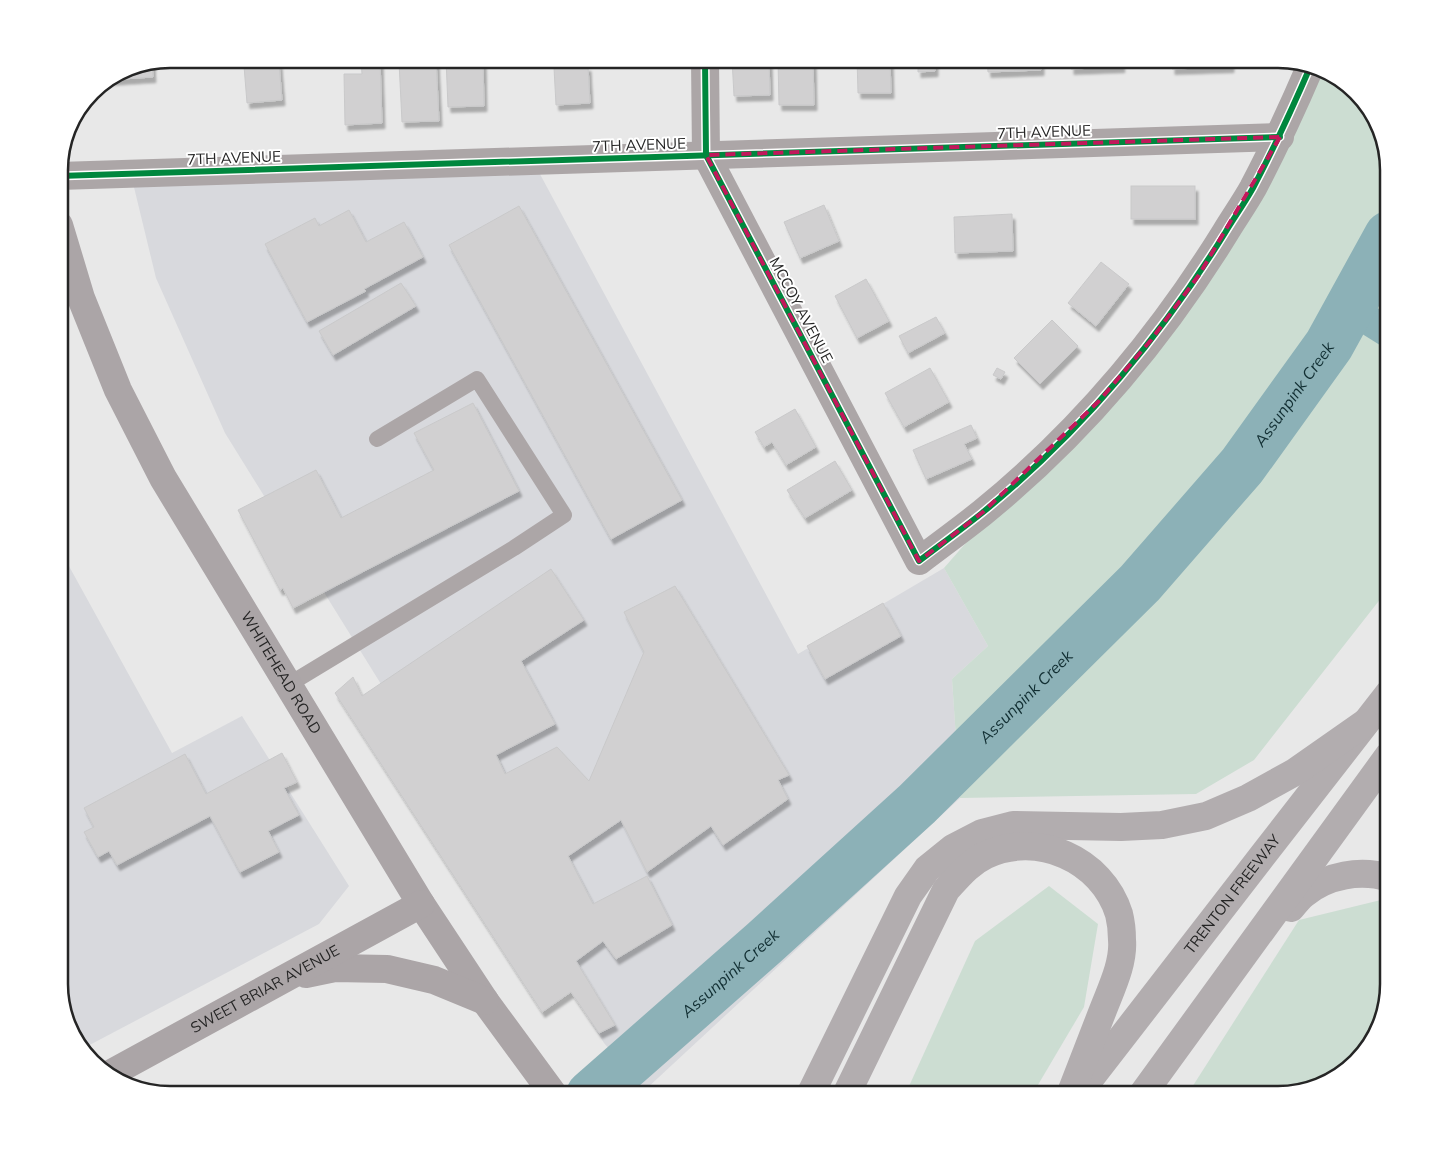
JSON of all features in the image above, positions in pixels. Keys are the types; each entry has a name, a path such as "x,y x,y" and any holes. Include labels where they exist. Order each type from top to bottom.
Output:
{"highway":[{"name":"TRENTON FREEWAY","path":"1084,1086 1380,704"},
{"path":"814,1086 908,896 927,869 952,848 982,833 1014,825 1121,827 1162,825 1206,816 1248,798 1294,772 1365,723"},
{"path":"1148,1086 1380,767"},
{"path":"850,1086 946,890 964,869 986,855 1013,847 1041,847 1066,854 1089,868 1107,890 1119,914 1122,942 1118,970 1073,1086"},
{"path":"1234,967 1304,894 1325,881 1352,874 1380,875"}],"main road":[{"name":"WHITEHEAD ROAD","path":"68,255 81,298 118,390 163,478 421,904 485,1001 547,1086"},
{"name":"SWEET BRIAR AVENUE","path":"115,1071 421,904"},
{"path":"285,978 335,968 387,969 434,980 485,1001"}],"street":[{"name":"MCCOY AVENUE","path":"705,68 706,155 919,561 983,512 1043,458 1099,401 1151,340 1198,275 1252,190 1280,137"},
{"path":"1280,137 1308,72"},
{"name":"7TH AVENUE","path":"68,176 1280,137"}],"lane":[{"path":"288,686 514,548 564,515 478,379 377,439"}],"highlighted area":[{"path":"1280,137 1199,275 1151,340 1099,401 983,512 919,561 706,155"}],"shaded area":[{"path":"534,163 798,654 944,568 988,646 952,679 960,798 649,1086 642,1086 604,1043 225,433 156,278 132,179"},
{"path":"68,564 172,753 242,716 349,886 319,924 88,1046 81,1036 71,1011 68,991"}],"green space":[{"path":"1317,75 1324,78 1351,97 1367,118 1373,130 1380,156 1380,599 1254,760 1196,794 960,798 952,679 988,646 944,568 1239,231"},
{"path":"1049,886 1098,924 1084,1007 1037,1086 909,1086 975,941"},
{"path":"1380,900 1379,1004 1367,1036 1355,1052 1341,1065 1318,1079 1305,1083 1292,1086 1193,1086 1299,920"}],"building":[{"path":"244,68 279,68 282,100 247,103"},
{"path":"362,68 380,68 382,123 345,125 344,74 362,74"},
{"path":"399,68 436,68 439,121 402,122"},
{"path":"446,68 483,68 484,106 448,107"},
{"path":"554,68 588,68 590,103 556,105"},
{"path":"732,68 769,68 770,95 734,96"},
{"path":"778,68 813,68 814,105 779,105"},
{"path":"857,68 890,68 891,93 858,93"},
{"path":"918,68 935,68 935,71 918,72"},
{"path":"988,68 1041,68 1041,70 988,72"},
{"path":"152,69 153,77 122,79"},
{"path":"1131,186 1195,186 1195,219 1131,219"},
{"path":"824,205 839,241 800,258 784,222"},
{"path":"519,206 682,500 611,539 449,245"},
{"path":"349,210 366,242 404,222 423,257 364,289 366,291 307,322 265,244 315,218 319,226"},
{"path":"1012,214 1013,251 955,253 954,217"},
{"path":"1101,262 1129,284 1096,326 1068,303"},
{"path":"866,279 889,321 857,338 835,296"},
{"path":"401,283 416,306 333,355 319,331"},
{"path":"936,317 945,333 908,353 899,336"},
{"path":"1052,320 1078,346 1040,384 1014,358"},
{"path":"930,368 949,402 904,427 885,393"},
{"path":"997,368 1005,372 1001,379 993,375"},
{"path":"473,403 519,491 293,608 283,588 280,590 238,510 316,470 341,518 434,470 414,433"},
{"path":"795,409 816,447 786,465 772,442 764,447 755,432"},
{"path":"971,425 977,438 964,444 972,459 926,479 913,450"},
{"path":"835,461 852,490 805,518 787,490"},
{"path":"551,569 584,620 521,661 555,724 496,755 505,774 557,747 589,781 644,652 624,612 675,586 789,775 778,780 788,799 723,845 711,826 647,872 621,820 568,856 593,904 647,876 672,925 616,959 603,941 576,961 615,1025 599,1033 571,992 542,1012 335,693 353,677 362,696"},
{"path":"883,603 901,636 825,679 807,646"},
{"path":"282,753 297,782 284,788 299,815 268,831 279,852 240,872 210,816 117,865 109,851 98,857 84,832 94,827 84,808 185,754 206,794"}],"waterway":[{"name":"Assunpink Creek","path":"601,1086 764,943 917,804 1140,583 1242,466 1329,345 1380,252"},
{"path":"1349,308 1380,327"}],"cycle path":[{"path":"705,68 706,155 919,561 982,513 1051,451 1084,418 1145,347 1200,272 1250,194 1276,143 1308,72"},
{"path":"68,176 1280,137"}]}
